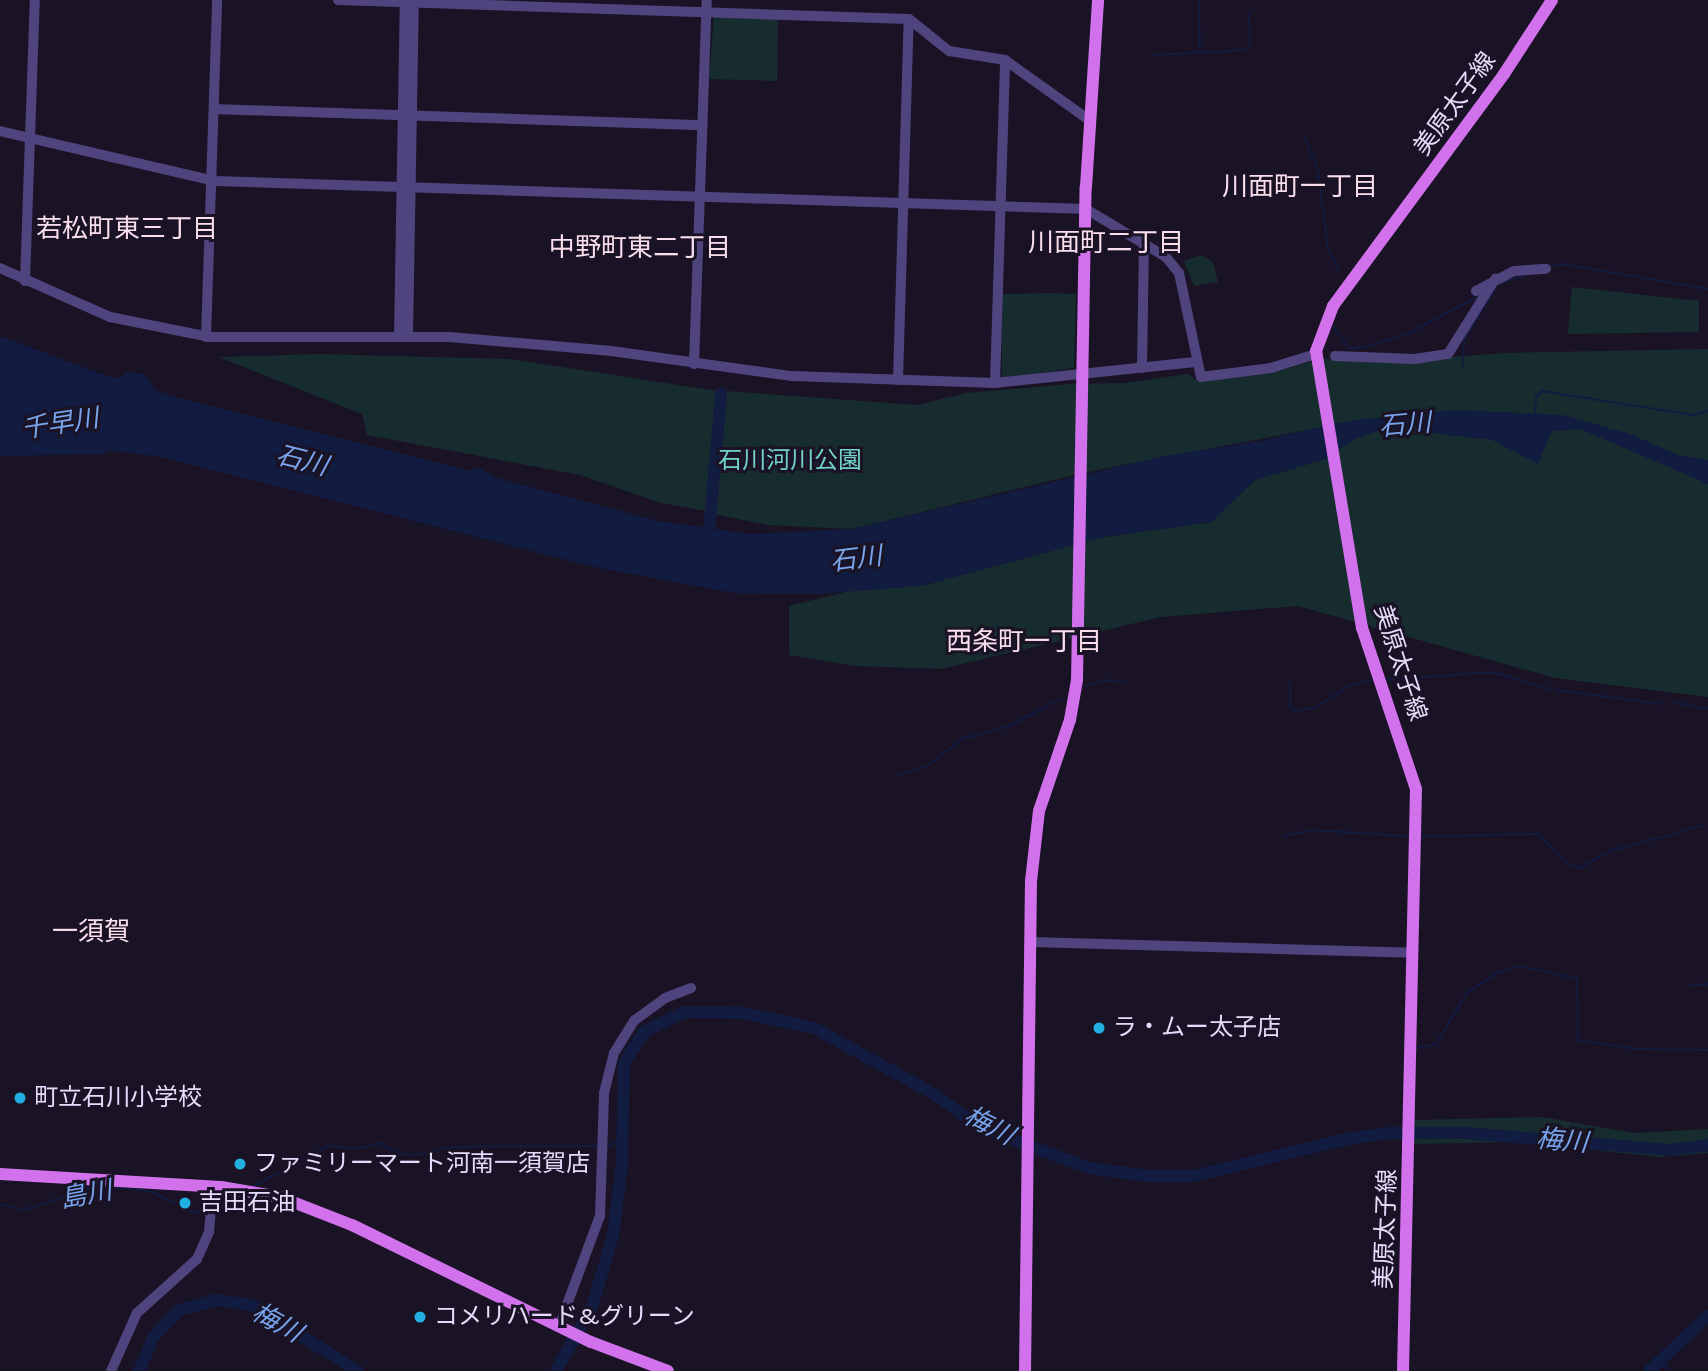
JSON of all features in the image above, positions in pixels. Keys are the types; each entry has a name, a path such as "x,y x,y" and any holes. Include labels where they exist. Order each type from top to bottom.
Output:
{"main road":[{"path":"1024,1371 1034,836 1070,720 1077,680 1086,209 1089,120 1098,0"},
{"name":"美原太子線","path":"1403,1371 1415,778 1361,620 1316,356 1333,306 1504,74 1552,0"},
{"path":"0,1174 213,1186 265,1194 313,1208 592,1342 668,1371"}],"street":[{"path":"25,281 35,0"},
{"path":"206,337 218,0"},
{"path":"338,0 557,4 909,19 948,51 1005,60 1089,120"},
{"path":"694,364 707,0"},
{"path":"403,336 410,1"},
{"path":"898,380 909,19"},
{"path":"995,383 1005,60"},
{"path":"214,109 703,125"},
{"path":"0,131 211,180 1086,209 1166,257 1179,273 1186,292 1195,362 1201,377 1271,368 1316,356"},
{"path":"1142,368 1144,246"},
{"path":"0,268 110,317 206,337 403,336 538,343 783,375 995,383 1195,362"},
{"path":"1476,291 1514,271 1546,269"},
{"path":"1335,356 1415,359 1448,354 1495,279"},
{"path":"1031,942 1413,953"},
{"path":"561,1327 600,1216 604,1093 614,1053 635,1020 665,998 691,988"},
{"path":"111,1371 137,1313 197,1259 208,1232 213,1186"}],"green space":[{"path":"714,17 778,19 777,81 709,79"},
{"path":"1201,255 1213,262 1218,282 1194,286 1184,261"},
{"path":"1572,287 1699,301 1699,332 1568,334"},
{"path":"1001,294 1076,294 1074,368 1002,379"},
{"name":"石川河川公園","path":"1708,349 1708,697 1555,678 1298,606 1161,617 941,669 855,666 789,655 789,606 853,590 921,586 1104,537 1211,522 1255,480 1325,459 1318,428 1082,473 852,529 768,525 713,514 725,391 917,405 967,393 1070,384 1125,383 1188,374 1199,382 1266,374 1322,359 1397,361 1504,353"},
{"path":"317,354 510,359 717,391 706,511 661,503 580,475 367,435 362,414 219,357"},
{"path":"1542,1117 1634,1133 1708,1129 1708,1153 1660,1157 1515,1142 1413,1144 1413,1120"}],"water":[{"path":"0,336 115,379 128,372 145,374 154,389 175,397 470,471 477,467 497,478 658,521 750,534 852,529 1160,457 1260,441 1347,421 1456,410 1563,415 1630,434 1678,455 1708,460 1708,484 1580,429 1552,431 1538,464 1492,440 1387,428 1356,438 1325,459 1255,480 1212,522 1104,537 921,586 817,594 734,593 599,568 161,457 108,450 104,454 0,456"}],"waterway":[{"path":"1199,0 1200,51"},
{"path":"1154,55 1246,50 1250,44 1249,14"},
{"path":"1304,134 1318,172 1328,248 1338,270"},
{"path":"1551,266 1563,264 1708,289"},
{"path":"1501,283 1526,275"},
{"path":"1463,366 1464,340 1497,286"},
{"path":"1333,327 1349,348 1365,347 1409,333 1479,296"},
{"path":"1535,416 1536,397 1542,391 1693,415 1708,411"},
{"path":"708,544 721,394"},
{"path":"1387,680 1491,672 1550,689"},
{"path":"1084,686 1108,680 1126,683"},
{"path":"1293,711 1315,708 1352,684 1373,680"},
{"path":"1290,682 1290,710"},
{"path":"1557,690 1661,704"},
{"path":"929,765 962,739 1010,726 1061,698"},
{"path":"1673,702 1708,709"},
{"path":"894,776 926,767"},
{"path":"1422,836 1538,834 1567,864 1579,868 1613,850 1706,825"},
{"path":"1285,836 1310,830 1408,836"},
{"path":"1417,1048 1436,1044 1467,993 1498,972 1520,966 1577,979 1578,1040 1636,1049 1708,1050"},
{"path":"1691,985 1708,984"},
{"name":"梅川","path":"556,1371 593,1304 613,1235 622,1165 624,1064 643,1032 685,1012 744,1013 814,1028 936,1095 979,1127 1089,1168 1148,1176 1193,1176 1347,1139 1388,1133 1464,1133 1669,1150 1708,1145"},
{"name":"島川","path":"608,1146 621,1140"},
{"name":"島川","path":"254,1186 328,1146 360,1148 380,1143 401,1154 416,1155 451,1147 598,1146"},
{"name":"島川","path":"0,1204 23,1210 97,1186"},
{"name":"島川","path":"110,1187 150,1191 195,1213 206,1211"},
{"name":"島川","path":"215,1208 246,1198"},
{"name":"梅川","path":"139,1371 154,1336 179,1310 216,1300 251,1305 358,1371"},
{"path":"1649,1371 1708,1316"},
{"path":"1660,1361 1671,1371"}],"place":[{"name":"ラ・ムー太子店","path":"1099,1028"},
{"name":"町立石川小学校","path":"20,1098"},
{"name":"ファミリーマート河南一須賀店","path":"240,1164"},
{"name":"吉田石油","path":"185,1203"},
{"name":"コメリハード&グリーン","path":"420,1317"}],"district":[{"name":"川面町一丁目","path":"1300,187"},
{"name":"若松町東三丁目","path":"127,229"},
{"name":"川面町二丁目","path":"1106,243"},
{"name":"中野町東二丁目","path":"640,248"},
{"name":"西条町一丁目","path":"1024,642"},
{"name":"一須賀","path":"91,932"}],"water label":[{"name":"千早川","path":"60,424"},
{"name":"石川","path":"1405,425"},
{"name":"石川","path":"302,461"},
{"name":"石川","path":"856,559"}]}
